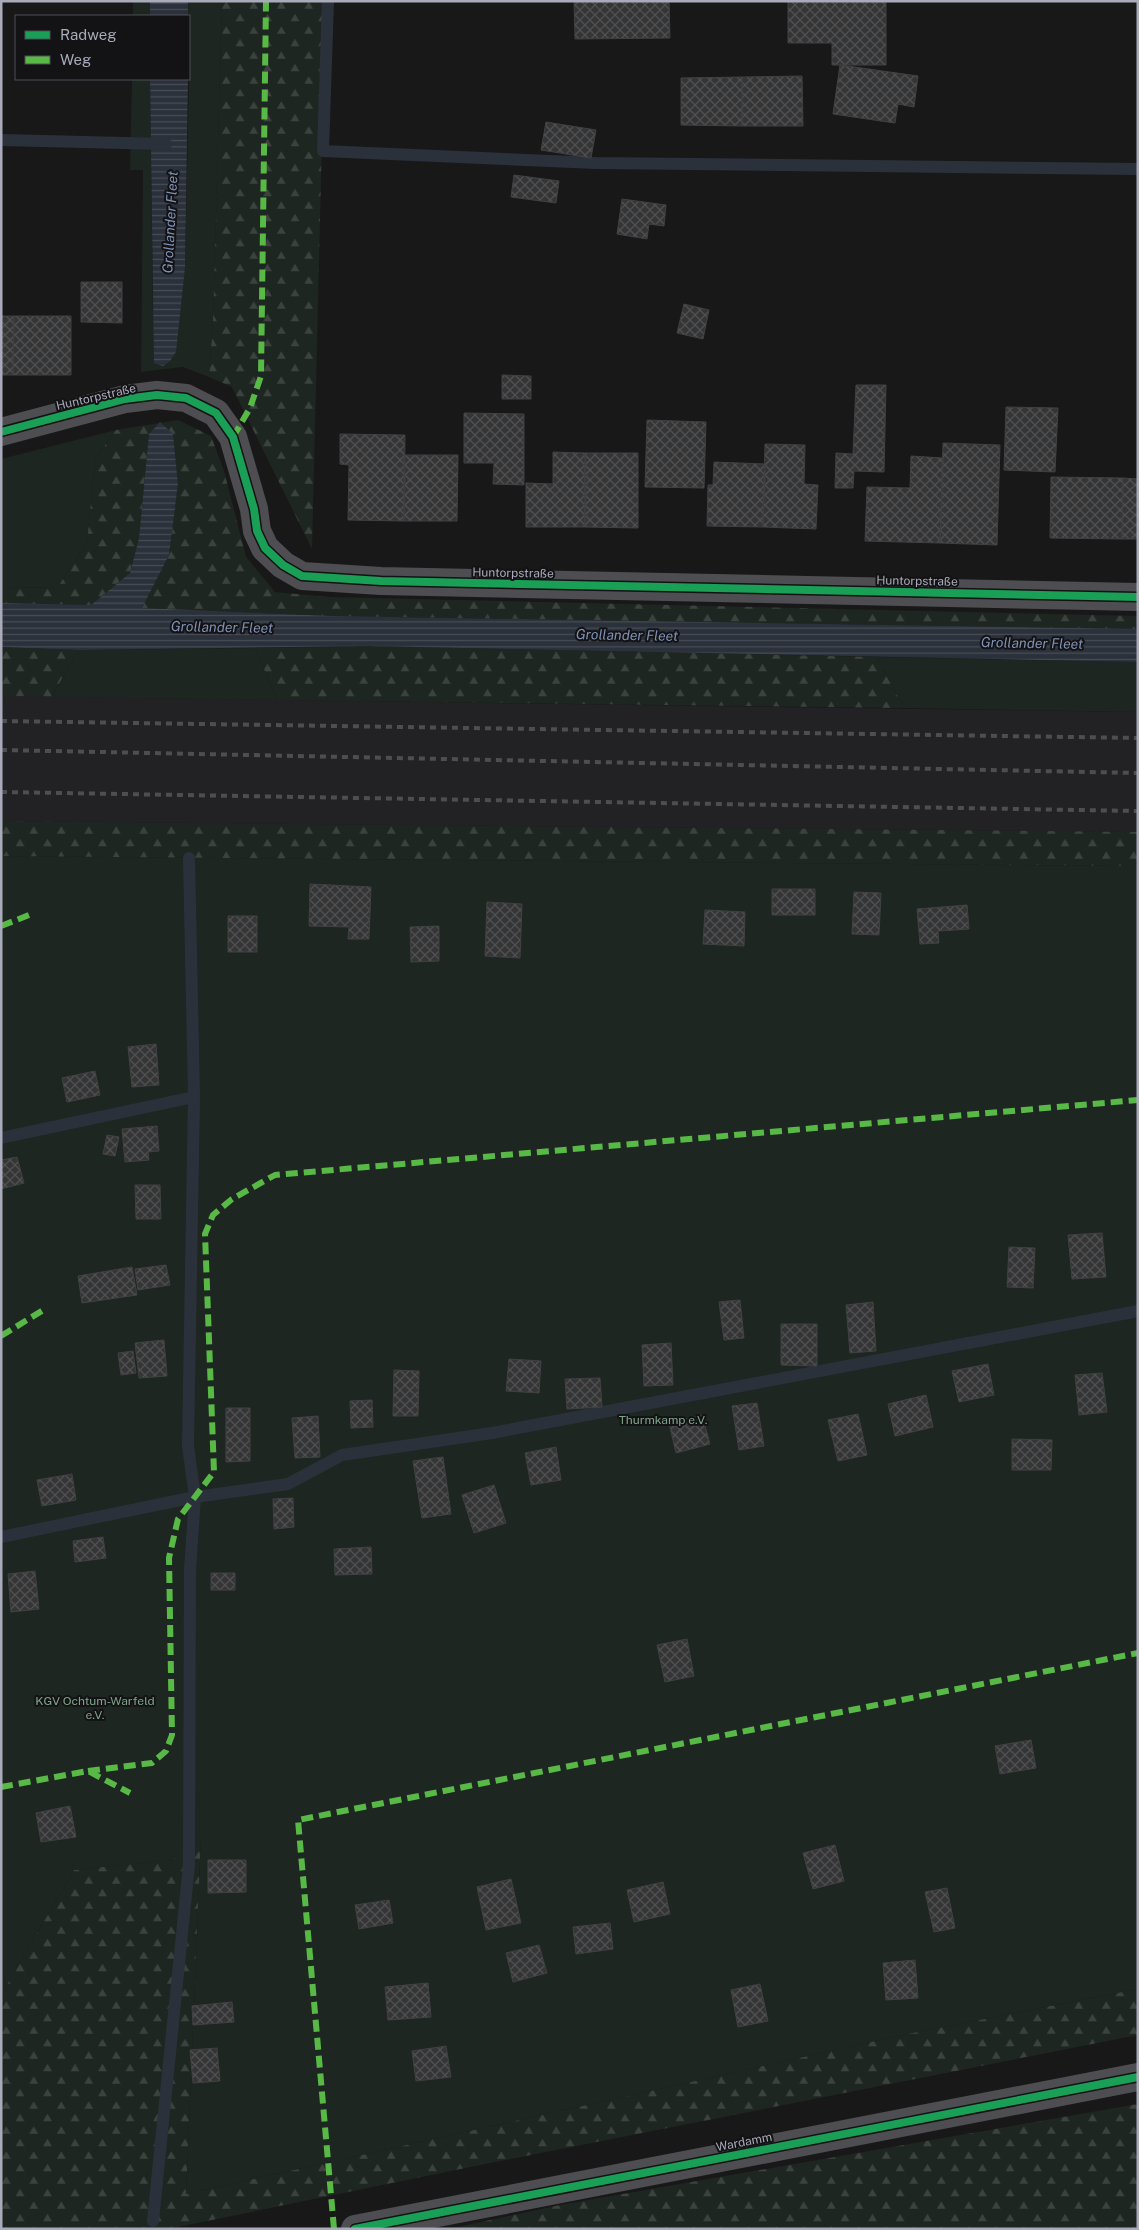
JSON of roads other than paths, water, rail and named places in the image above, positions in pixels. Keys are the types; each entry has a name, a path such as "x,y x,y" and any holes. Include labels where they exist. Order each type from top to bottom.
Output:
{"street":[{"name":"Huntorpstraße","path":"1,432 125,399 157,395 186,398 216,413 233,437 254,509 257,531 266,548 283,565 302,576 382,581 1138,597"},
{"name":"Wardamm","path":"355,2229 1138,2077"}],"water":[{"path":"150,1 188,1 188,15 150,15"},
{"name":"Grollander Fleet","path":"150,80 188,80 185,267 176,352 170,361 163,366 154,363"},
{"name":"Grollander Fleet","path":"160,422 173,434 178,484 169,555 142,608 331,616 1138,629 1138,662 369,646 79,650 1,647 1,603 91,605 130,573 139,538 149,434"}],"waterway":[{"path":"328,1 323,151 596,163 1138,169"},
{"path":"1,140 166,144"},
{"path":"153,2221 189,1865 190,1570 195,1497 188,1446 194,1097 189,858"},
{"path":"1,1138 194,1097"},
{"path":"1,1537 195,1497 288,1484 342,1455 492,1433 1138,1311"}],"railway":[{"path":"1,721 1138,738"},
{"path":"1,750 1138,773"},
{"path":"1,792 1138,811"}],"park label":[{"name":"Thurmkamp e.V.","path":"663,1420"},
{"name":"KGV Ochtum-Warfeld e.V.","path":"95,1708"}]}
